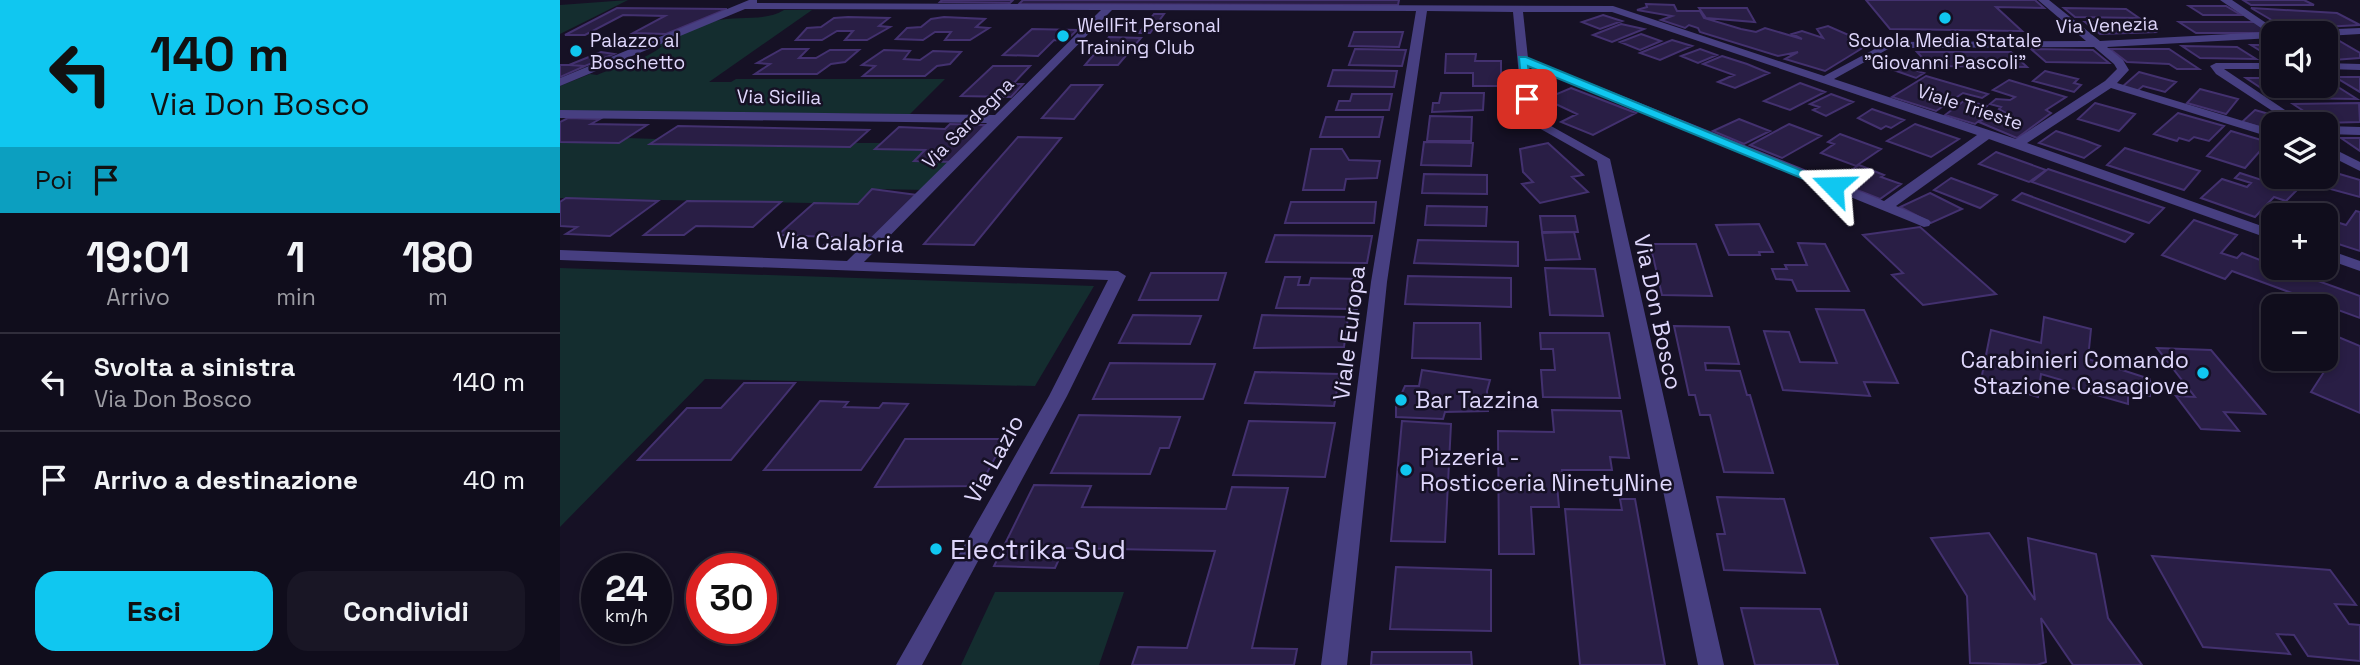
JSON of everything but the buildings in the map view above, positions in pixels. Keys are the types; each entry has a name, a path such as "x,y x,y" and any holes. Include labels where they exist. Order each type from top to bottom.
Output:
{"street":[{"path":"560,82 756,0"},
{"path":"2017,144 2109,84 2123,70 2119,62 2043,0"},
{"path":"2225,0 2261,25"},
{"name":"Viale Trieste","path":"745,6 1518,9 1611,4 2261,231"},
{"name":"Via Sardegna","path":"852,265 1110,8"},
{"name":"Viale Europa","path":"1334,665 1379,282 1422,8"},
{"name":"Via Don Bosco","path":"1518,9 1529,119 1603,159 1710,665"},
{"path":"2338,32 2360,31"},
{"name":"Via Venezia","path":"1824,80 1888,45 2098,44 2261,35"},
{"path":"1522,60 1924,223"},
{"path":"2261,66 2216,66 2220,72 2282,112"},
{"path":"2338,66 2360,66"},
{"path":"2109,84 2261,130"},
{"name":"Via Sicilia","path":"560,114 998,119"},
{"path":"2338,130 2360,131"},
{"path":"1885,207 1987,134"},
{"path":"2338,155 2360,167"},
{"name":"Via Calabria","path":"560,255 1118,276"},
{"path":"2338,258 2360,266"},
{"name":"Via Lazio","path":"909,665 1058,396 1118,276"}],"green space":[{"path":"628,0 560,34 560,5"},
{"path":"784,10 812,10 709,82 731,82 736,79 945,79 910,114 560,111 560,86 640,59 662,46 659,45 715,21 768,16"},
{"path":"627,138 657,139 652,143 849,147 855,143 882,143 876,149 925,150 915,161 954,162 928,190 873,189 858,204 560,198 560,142 619,143"},
{"path":"560,268 1094,286 1035,386 705,379 560,527"},
{"path":"995,592 1124,592 1099,665 961,665"}],"place":[{"name":"Scuola Media Statale \"Giovanni Pascoli\"","path":"1945,18"},
{"name":"WellFit Personal Training Club","path":"1063,36"},
{"name":"Palazzo al Boschetto","path":"576,51"},
{"name":"Carabinieri Comando Stazione Casagiove","path":"2203,373"},
{"name":"Bar Tazzina","path":"1401,400"},
{"name":"Pizzeria - Rosticceria NinetyNine","path":"1406,470"},
{"name":"Electrika Sud","path":"936,549"}],"route":[{"path":"1527,99 1522,60 1833,186"}]}
